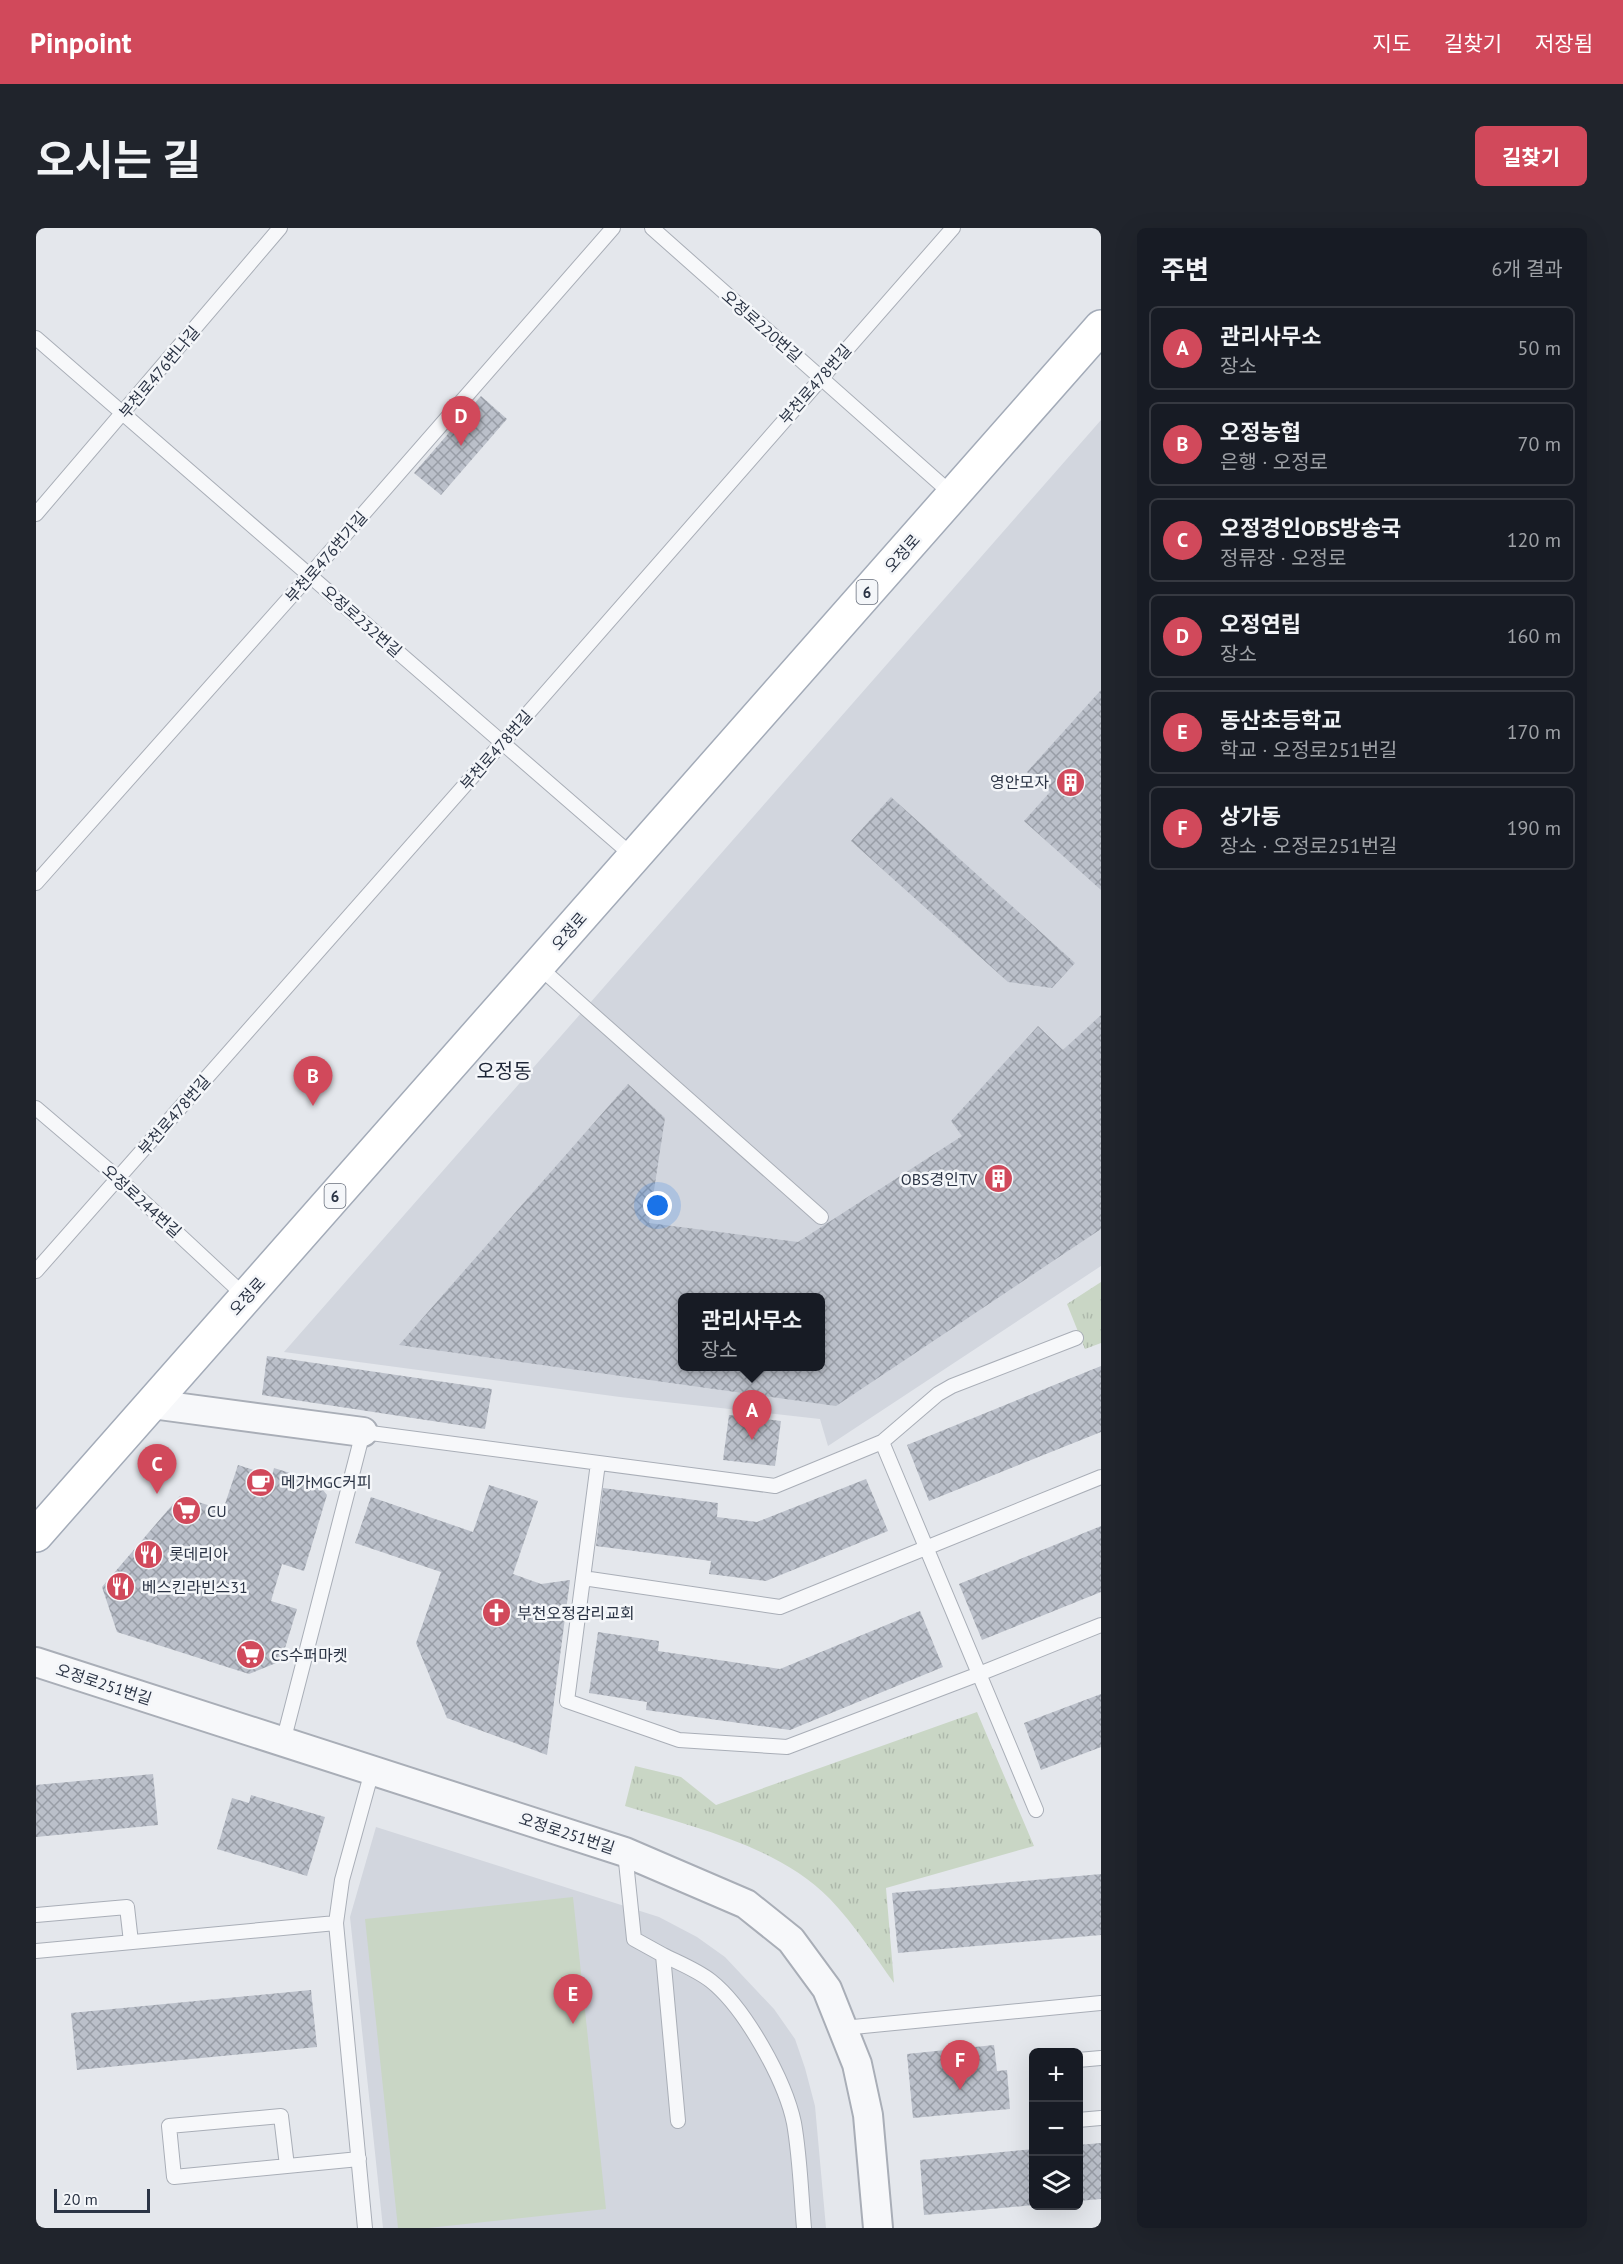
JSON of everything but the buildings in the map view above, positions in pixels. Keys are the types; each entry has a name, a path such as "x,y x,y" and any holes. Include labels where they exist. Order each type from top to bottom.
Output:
{"main road":[{"name":"오정로","path":"36,1535 953,495 1098,335"}],"street":[{"path":"152,1404 363,1432"},
{"name":"오정로251번길","path":"36,1662 626,1852 746,1904 791,1940 827,1989 843,2028 857,2064 868,2115 878,2228"}],"lane":[{"name":"부천로476번나길","path":"36,514 280,228"},
{"name":"부천로476번가길","path":"36,883 309,576 612,228"},
{"name":"오정로220번길","path":"652,228 953,495"},
{"name":"부천로478번길","path":"36,1271 953,228"},
{"name":"오정로232번길","path":"36,338 634,858"},
{"path":"538,966 821,1217"},
{"name":"오정로244번길","path":"36,1108 118,1178 246,1297"},
{"path":"283,1742 363,1432 775,1486 882,1442 938,1394 952,1386 1076,1338"},
{"path":"882,1442 1036,1810"},
{"path":"598,1463 567,1701 679,1740 787,1747 1101,1625"},
{"path":"583,1578 780,1607 1101,1477"},
{"path":"365,2228 336,1923 342,1880 372,1771"},
{"path":"626,1852 634,1940 711,1980 731,2000 753,2030 776,2072 794,2121 804,2228"},
{"path":"36,1915 127,1906 131,1942"},
{"path":"36,1951 336,1923"},
{"path":"663,1955 678,2121"},
{"path":"843,2028 1101,2003"},
{"path":"1083,2060 1101,2058"},
{"path":"287,2166 281,2116 169,2126 174,2177 359,2159"},
{"path":"1083,2120 1101,2118"}],"shaded area":[{"path":"1101,420 1101,1266 828,1446 820,1419 620,1397 284,1352"},
{"path":"376,1827 659,1917 697,1937 725,1957 774,2009 795,2039 815,2106 826,2228 383,2228 350,1917"}],"green space":[{"path":"1101,1282 1101,1343 1085,1349 1067,1304"},
{"path":"977,1712 1034,1846 886,1888 894,1983 856,1929 830,1899 786,1865 734,1840 625,1806 635,1766 681,1777 716,1805"},
{"path":"573,1897 606,2209 428,2228 398,2228 365,1919"}],"place":[{"name":"오정연립","path":"461,446"},
{"name":"영안모자","path":"1070,782"},
{"name":"오정농협","path":"313,1106"},
{"name":"OBS경인TV","path":"998,1179"},
{"name":"관리사무소","path":"752,1440"},
{"name":"메가MGC커피","path":"260,1482"},
{"name":"오정경인OBS방송국","path":"157,1494"},
{"name":"CU","path":"186,1511"},
{"name":"롯데리아","path":"148,1554"},
{"name":"베스킨라빈스31","path":"121,1587"},
{"name":"부천오정감리교회","path":"496,1613"},
{"name":"CS수퍼마켓","path":"250,1655"},
{"name":"동산초등학교","path":"573,2024"},
{"name":"상가동","path":"960,2090"}],"district":[{"name":"오정동","path":"504,1071"}]}
